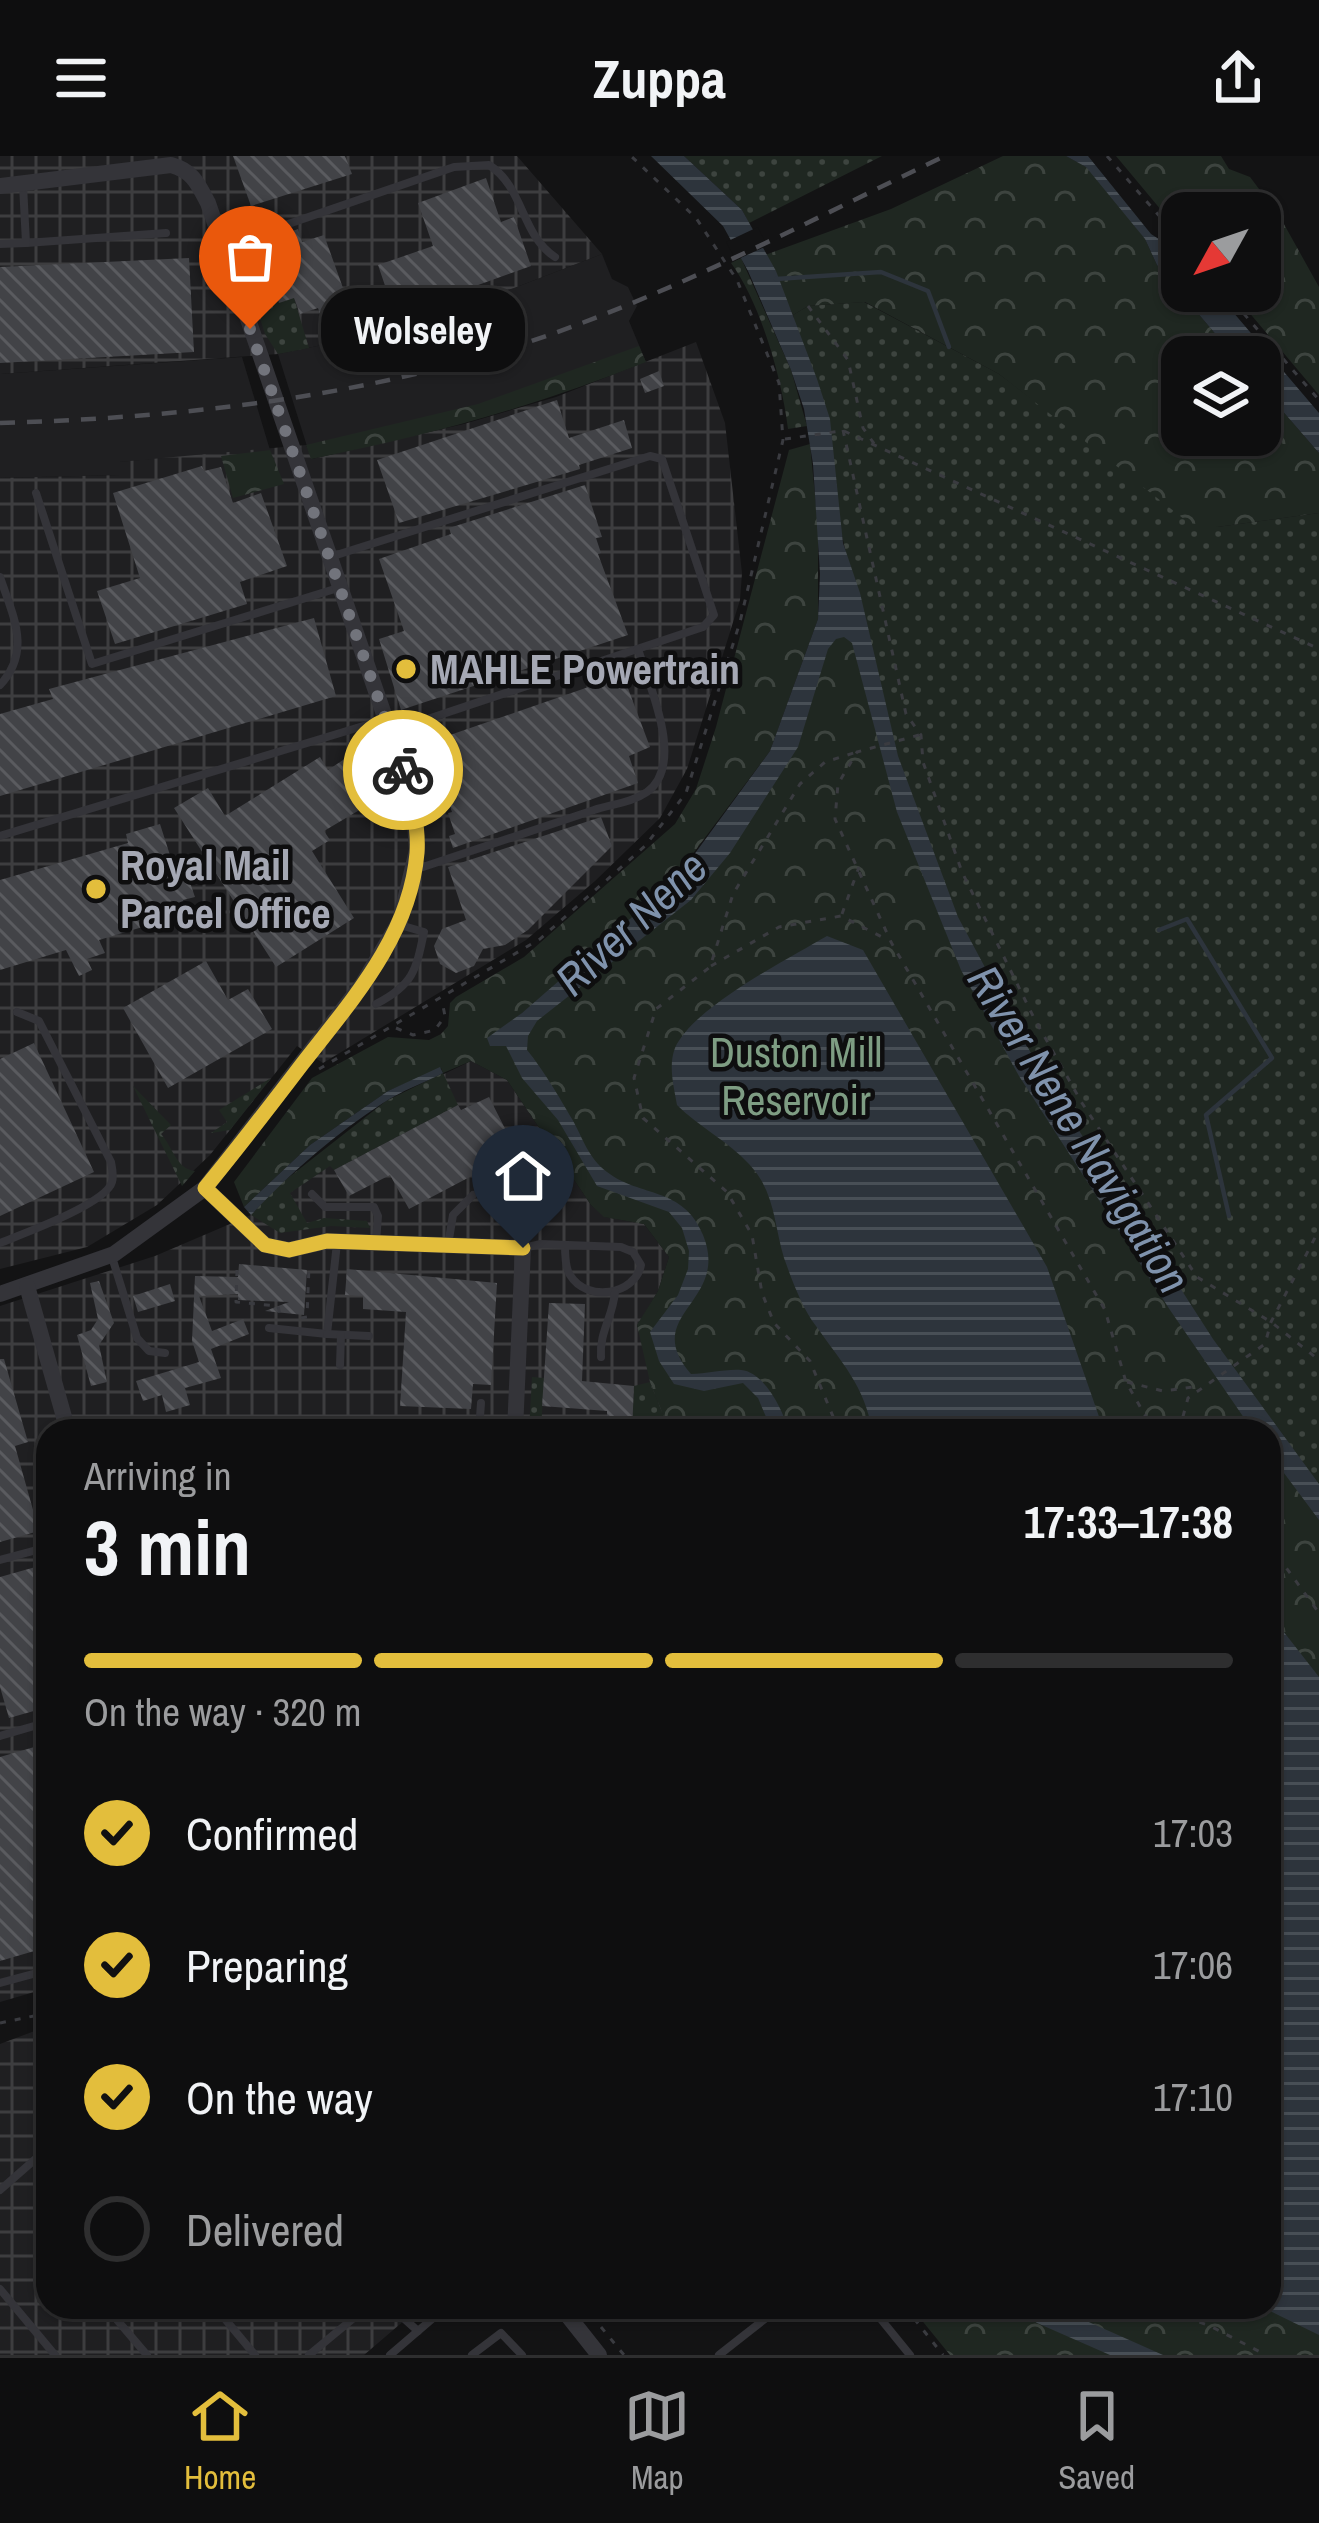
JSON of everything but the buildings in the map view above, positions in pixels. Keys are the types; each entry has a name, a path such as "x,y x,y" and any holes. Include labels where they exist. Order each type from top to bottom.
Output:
{"street":[{"path":"0,186 85,165 187,162 208,203 414,808 417,850 399,924 362,985 205,1188 112,1256 0,1294"},
{"path":"205,1188 265,1245 289,1250 337,1242 523,1248 516,1419"},
{"path":"27,1286 65,1419"},
{"path":"570,2319 599,2355"}],"lane":[{"path":"222,246 454,167 489,165 512,186 534,237 554,257"},
{"path":"23,184 26,243"},
{"path":"0,244 166,233"},
{"path":"0,836 638,649 703,627 714,615 662,459 656,457 620,463 329,558"},
{"path":"36,493 92,664 339,587"},
{"path":"0,578 19,636 19,658 0,685"},
{"path":"414,870 623,803 652,789 666,742 638,649"},
{"path":"376,1004 408,984 418,962 424,932 399,924"},
{"path":"0,1243 86,1204 112,1182 111,1162 39,1022 17,1012"},
{"path":"525,1192 523,1248 565,1245 621,1247 633,1252 641,1265 640,1274 628,1288 615,1292 580,1284 570,1275 565,1245"},
{"path":"312,1194 325,1207 374,1207 378,1216 375,1244"},
{"path":"448,1246 453,1215 473,1195"},
{"path":"327,1334 337,1242"},
{"path":"112,1256 137,1338 149,1352 165,1353"},
{"path":"601,1357 602,1329 610,1318 615,1292"},
{"path":"269,1328 369,1336"},
{"path":"340,1365 341,1335"},
{"path":"480,1419 481,1403"},
{"path":"0,1560 36,1550"},
{"path":"0,1736 36,1726"},
{"path":"0,1983 36,1973"},
{"path":"0,2190 36,2158"},
{"path":"0,2288 55,2355"},
{"path":"116,2319 147,2355"},
{"path":"225,2319 255,2355"},
{"path":"309,2355 352,2319"},
{"path":"404,2319 418,2331"},
{"path":"390,2355 432,2319"},
{"path":"719,2355 765,2319"},
{"path":"881,2319 910,2355"},
{"path":"472,2355 501,2333 522,2355"}],"path":[{"path":"632,156 696,218 737,280 779,383 783,440 843,430 1319,649"},
{"path":"1107,156 1161,218"},
{"path":"808,306 848,360 863,428 876,447"},
{"path":"1242,312 1319,400"},
{"path":"843,430 907,715 921,735 923,762 962,872 1034,1018 1082,1103 1197,1277 1271,1322 1319,1360"},
{"path":"710,967 733,894 800,784 825,762 921,735"},
{"path":"857,752 838,784 835,819 891,942 1105,1310 1126,1382 1147,1419"},
{"path":"842,916 859,867"},
{"path":"833,1419 810,1361 774,1323 762,1293 752,1235 727,1192 643,1118 634,1078 656,1009 710,967 778,927 842,916 891,942"},
{"path":"394,1028 413,1034 435,1030 445,1016 442,999"},
{"path":"1182,1419 1188,1398 1265,1345 1271,1322 1319,1230"},
{"path":"301,1318 307,1317 307,1258"},
{"path":"237,1270 236,1302 278,1306 277,1315"},
{"path":"1126,1382 1163,1391 1204,1385"},
{"path":"1281,1561 1319,1613"},
{"path":"0,2024 36,2016"},
{"path":"915,2319 944,2355"},
{"path":"1190,2319 1266,2355"},
{"path":"599,2325 624,2355"}],"shaded area":[{"path":"0,156 517,156 602,254 399,324 396,330 278,354 0,374"},
{"path":"602,254 612,279 628,287 637,306 629,321 646,362 311,459 278,354 396,330 399,324"},
{"path":"696,342 725,423 742,573 740,600 687,769 660,818 526,940 323,1063 297,1046 210,1155 157,1205 87,1247 0,1269 0,478 121,475 119,462 306,445 312,459 556,397"},
{"path":"242,357 270,450 120,462 122,475 0,478 0,374"},
{"path":"471,1061 507,1080 591,1205 605,1217 644,1224 669,1257 658,1291 637,1326 697,1419 36,1419 36,1992 0,2002 0,1306 155,1256 251,1215 279,1185 415,1088"},
{"path":"36,2030 36,2319 406,2319 364,2355 0,2355 0,2044"}],"green space":[{"path":"684,156 882,156 749,223 742,210"},
{"path":"1003,156 1066,156 1092,170 1145,239 1161,270 1161,312 1197,312 1217,336 1161,336 1161,456 1281,456 1281,409 1319,453 1319,513 1217,527 1189,523 999,374 865,302 808,306 793,315 765,255 891,209"},
{"path":"1116,156 1221,156 1229,169 1250,177 1261,192 1161,192 1161,210"},
{"path":"1281,219 1319,287 1319,395 1281,350 1281,336 1269,336 1249,312 1281,312"},
{"path":"259,241 278,302 294,298 309,348 278,354 265,334 238,250"},
{"path":"741,258 791,370 807,426 788,429 768,343 752,299 731,263"},
{"path":"864,302 999,374 1090,443 1217,527 1319,513 1319,1498 1281,1442 1281,1419 1265,1419 1068,1130 968,949 884,724 793,315 808,306"},
{"path":"639,346 646,362 481,418 311,459 306,445 478,404"},
{"name":"Duston Mill Reservoir","path":"810,444 818,527 818,619 770,751 662,895 514,1020 670,903 762,785 839,602 968,949 1068,1130 1265,1419 665,1419 650,1382 637,1325 658,1291 669,1257 644,1224 604,1217 591,1205 507,1080 471,1061 443,1073 441,1068 388,1091 310,1145 244,1207 234,1182 312,1078 388,1037 429,1040 441,1034 456,997 524,957 675,824 696,789 716,727 789,450"},
{"path":"270,450 284,484 233,498 221,456"},
{"path":"443,1073 458,1105 334,1170 330,1166 290,1193 307,1223 324,1218 367,1221 370,1228 331,1226 280,1233 251,1215 279,1185 386,1101"},
{"path":"271,1078 230,1130 211,1133 227,1122 219,1110"},
{"path":"133,1086 171,1125 161,1134 179,1162 195,1171 182,1186"},
{"path":"532,1377 544,1378 542,1419 530,1419"},
{"path":"650,1382 665,1419 633,1419 634,1386"},
{"name":"Duston Mill Reservoir","path":"1281,1442 1319,1498 1319,2355 950,2355 921,2319 1281,2319"}],"water":[{"name":"River Nene","path":"651,156 684,156 742,210 776,271 830,419 843,543 860,593 898,756 958,917 1040,1070 1213,1339 1271,1419 1245,1419 1019,1076 961,970 897,812 852,643 844,637 828,649 798,747 730,853 691,900 537,1021 528,1036 527,1050 600,1166 620,1180 673,1200 695,1219 703,1235 706,1277 675,1337 678,1354 691,1374 750,1372 772,1394 784,1419 767,1419 758,1398 743,1383 704,1391 674,1384 659,1361 650,1332 678,1295 688,1269 682,1228 669,1212 597,1186 558,1120 522,1078 506,1046 490,1046 487,1038 677,878 770,751 818,619 813,464 804,409 748,271 723,226"},
{"path":"1066,156 1088,156 1161,240 1161,270 1145,239 1086,167"},
{"path":"1197,312 1233,312 1253,336 1217,336"},
{"path":"1281,368 1319,413 1319,453 1281,409"},
{"name":"Duston Mill Reservoir","path":"827,936 863,950 1047,1267 1100,1419 870,1419 858,1387 798,1294 758,1174 677,1105 672,1076 675,1048 701,1016 743,985"},
{"path":"440,1067 443,1073 390,1099 330,1141 251,1215 244,1207 310,1145 388,1091"},
{"path":"1281,1432 1319,1484 1319,1520 1281,1469"},
{"path":"1281,1628 1319,1677 1319,2335 1281,2316"},
{"path":"1031,2319 1082,2319 1163,2355 1110,2355"}],"pier":[{"path":"758,227 767,246 736,260 726,242"}],"waterway":[{"path":"776,279 881,272 928,291 949,347"},
{"path":"1159,930 1187,919 1272,1058 1206,1115 1229,1216"}],"railway":[{"path":"0,423 249,404 372,383 494,353 666,288 945,156"}],"way so far":[{"path":"250,329 403,770"}],"place":[{"name":"Wolseley","path":"250,329"},
{"name":"MAHLE Powertrain","path":"406,669"},
{"name":"Royal Mail Parcel Office","path":"96,889"}],"route":[{"path":"403,770 414,808 417,850 410,893 391,941 205,1188 265,1245 289,1250 327,1241 523,1248"}],"water label":[{"name":"River Nene Navigation","path":"1079,1129"}]}
